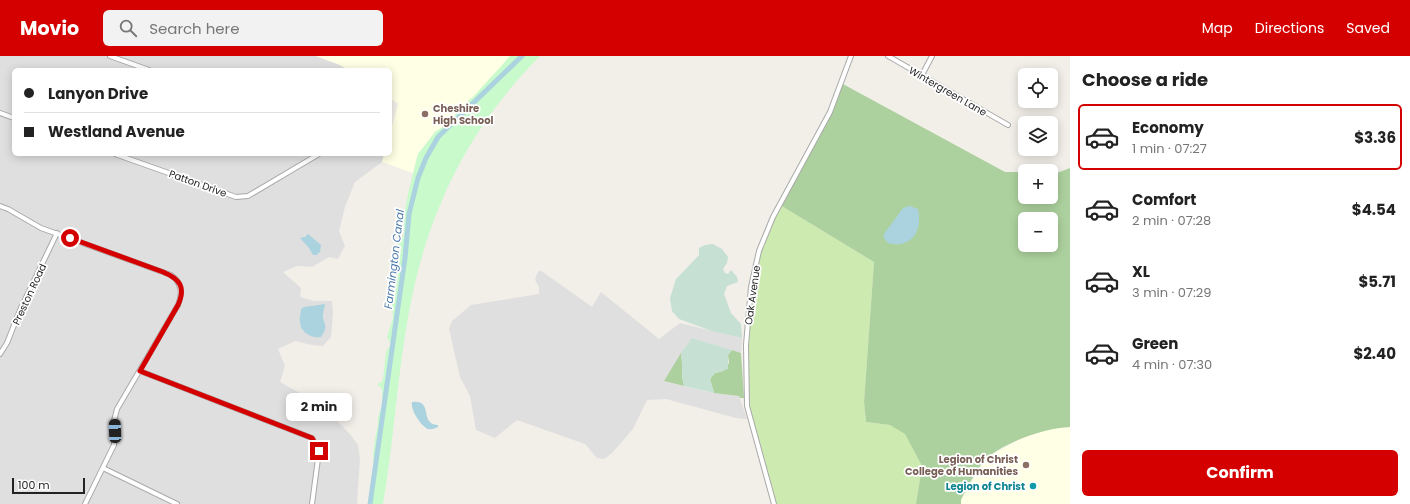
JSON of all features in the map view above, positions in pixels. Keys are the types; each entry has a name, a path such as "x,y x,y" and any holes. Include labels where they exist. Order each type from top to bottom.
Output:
{"street":[{"path":"110,56 144,68"},
{"name":"Oak Avenue","path":"774,504 747,406 746,345 751,287 759,251 774,217 830,112 852,56"},
{"name":"Wintergreen Lane","path":"888,56 1008,125"},
{"path":"922,75 932,56"},
{"path":"0,113 12,117"},
{"name":"Patton Drive","path":"121,156 236,197 248,196 316,156"},
{"path":"0,206 8,209 34,225 171,275 180,283 182,294 178,305 117,409 114,421 114,445 85,504"},
{"name":"Preston Road","path":"0,354 7,343 20,310 57,233"},
{"path":"140,371 312,438 319,451 312,504"},
{"path":"103,468 177,504"}],"shaded area":[{"path":"0,56 316,56 345,68 12,68 12,156 384,156 382,162 355,182 345,207 339,231 345,246 338,259 329,257 312,267 297,266 283,272 301,288 300,297 314,301 332,301 333,313 331,337 323,346 295,341 278,349 285,366 280,382 321,405 350,434 358,445 360,458 357,504 0,504"},
{"name":"Cheshire High School","path":"316,56 511,56 449,123 435,132 417,156 413,173 382,162 384,156 392,156 392,126 398,104 392,100 392,68 345,68"},
{"path":"713,244 722,249 728,257 727,263 723,269 725,273 728,274 731,270 737,277 738,282 727,286 724,294 731,313 741,324 742,338 712,331 679,319 672,311 670,298 676,279 699,255 699,248 705,245"},
{"path":"540,270 592,307 601,292 659,339 680,323 742,338 741,353 692,338 664,381 708,392 739,396 747,419 736,418 666,399 647,400 633,429 612,453 604,459 597,458 585,444 517,420 495,438 476,430 470,396 460,377 449,329 452,321 471,305 539,294 539,287 535,280"},
{"path":"692,338 732,350 728,355 728,369 715,373 710,379 714,393 684,386 681,353"},
{"name":"Legion of Christ College of Humanities","path":"1070,427 1070,504 961,504 961,500 988,457 1018,440 1045,430"}],"green space":[{"path":"510,56 540,56 514,84 492,112 454,174 439,206 427,240 409,312 401,360 383,504 368,504 375,466 373,456 378,417 382,406 382,390 381,387 377,385 381,383 383,379 386,352 391,344 387,337 393,318 392,304 399,268 399,266 390,265 388,263 397,265 399,262 401,247 396,242 397,240 402,239 404,233 403,219 418,154 435,132 449,123"},
{"path":"841,83 1005,172 1018,172 1018,204 1058,204 1058,173 1070,168 1070,427 1050,430 1028,436 997,450 981,465 961,500 961,504 916,504 922,466 905,434 890,425 866,422 864,402 874,262 780,205 830,112"},
{"path":"780,205 874,262 864,402 866,422 890,425 905,433 922,466 916,504 774,504 747,406 746,345 751,287 759,251"},
{"path":"732,350 741,353 744,398 714,393 710,379 715,373 723,371 729,363 728,355"},
{"path":"681,353 683,378 684,386 664,381"}],"water":[{"path":"910,206 918,209 919,224 917,231 909,241 896,244 888,243 884,238 884,234 903,208"},
{"path":"308,234 321,245 320,253 319,252 317,255 313,255 300,238 305,237"},
{"path":"325,304 323,314 325,327 324,333 321,337 310,336 304,332 301,326 301,309 304,307"},
{"path":"412,402 421,403 424,405 429,421 438,425 438,427 428,429 425,427 414,413"}],"waterway":[{"name":"Farmington Canal","path":"370,504 405,258 409,214 418,178 426,158 438,137 522,56"}],"place":[{"name":"Cheshire High School","path":"425,114"},
{"name":"Legion of Christ College of Humanities","path":"1026,465"},
{"name":"Legion of Christ","path":"1033,486"}],"route":[{"path":"70,238 171,275 180,283 182,294 178,305 140,371 312,438 319,451"}]}
